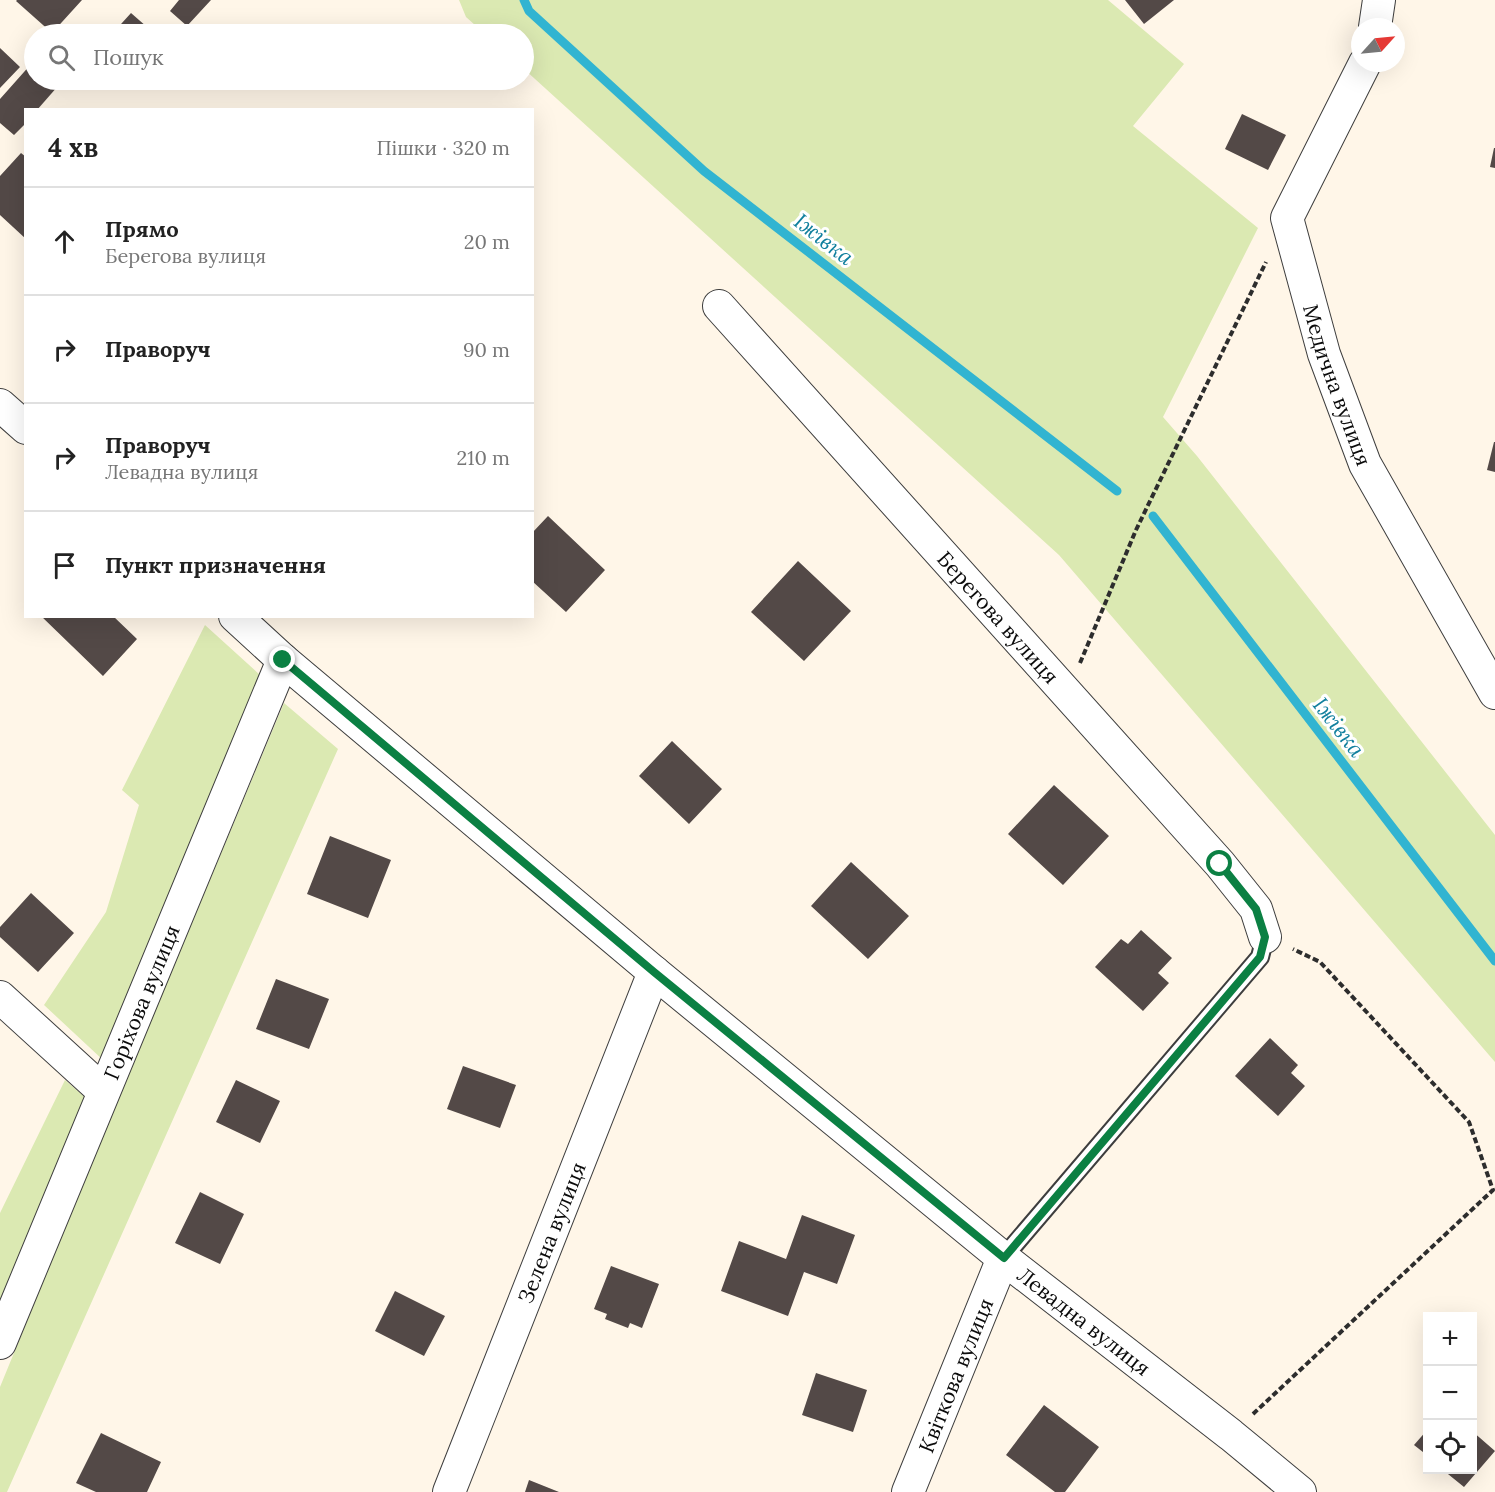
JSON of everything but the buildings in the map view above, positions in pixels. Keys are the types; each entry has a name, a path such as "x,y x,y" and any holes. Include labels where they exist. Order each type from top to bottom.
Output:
{"street":[{"path":"1376,18 1379,0"},
{"name":"Медична вулиця","path":"1360,72 1287,218 1324,354 1365,464 1495,693"},
{"name":"Берегова вулиця","path":"719,306 1220,864 1256,909 1265,937"},
{"path":"0,405 24,426"},
{"name":"Левадна вулиця","path":"237,618 283,660 654,972 1004,1258 1231,1435 1300,1492"},
{"name":"Горіхова вулиця","path":"0,1343 283,660"},
{"name":"Зелена вулиця","path":"450,1492 654,972"},
{"path":"0,997 104,1091"},
{"name":"Квіткова вулиця","path":"908,1492 1004,1258"}],"lane":[{"path":"1004,1258 1260,957 1265,937"}],"path":[{"path":"1067,693 1136,530 1266,261"},
{"path":"1231,1435 1494,1191 1469,1122 1320,962 1265,937"}],"green space":[{"path":"459,0 1108,0 1184,64 1133,126 1258,228 1163,417 1197,456 1495,835 1495,1062 1059,555 534,78 534,24 474,24 466,17"},
{"path":"205,625 260,675 103,1060 44,1005 106,912 139,805 122,790"},
{"path":"284,703 338,749 7,1492 0,1492 0,1387"},
{"path":"65,1080 86,1098 0,1304 0,1213"}],"waterway":[{"name":"Іжівка","path":"524,0 529,11 704,171 1117,491"},
{"name":"Іжівка","path":"1153,516 1495,961"}],"route":[{"path":"283,660 654,972 1004,1258 1260,957 1265,937 1256,909 1220,864"}]}
